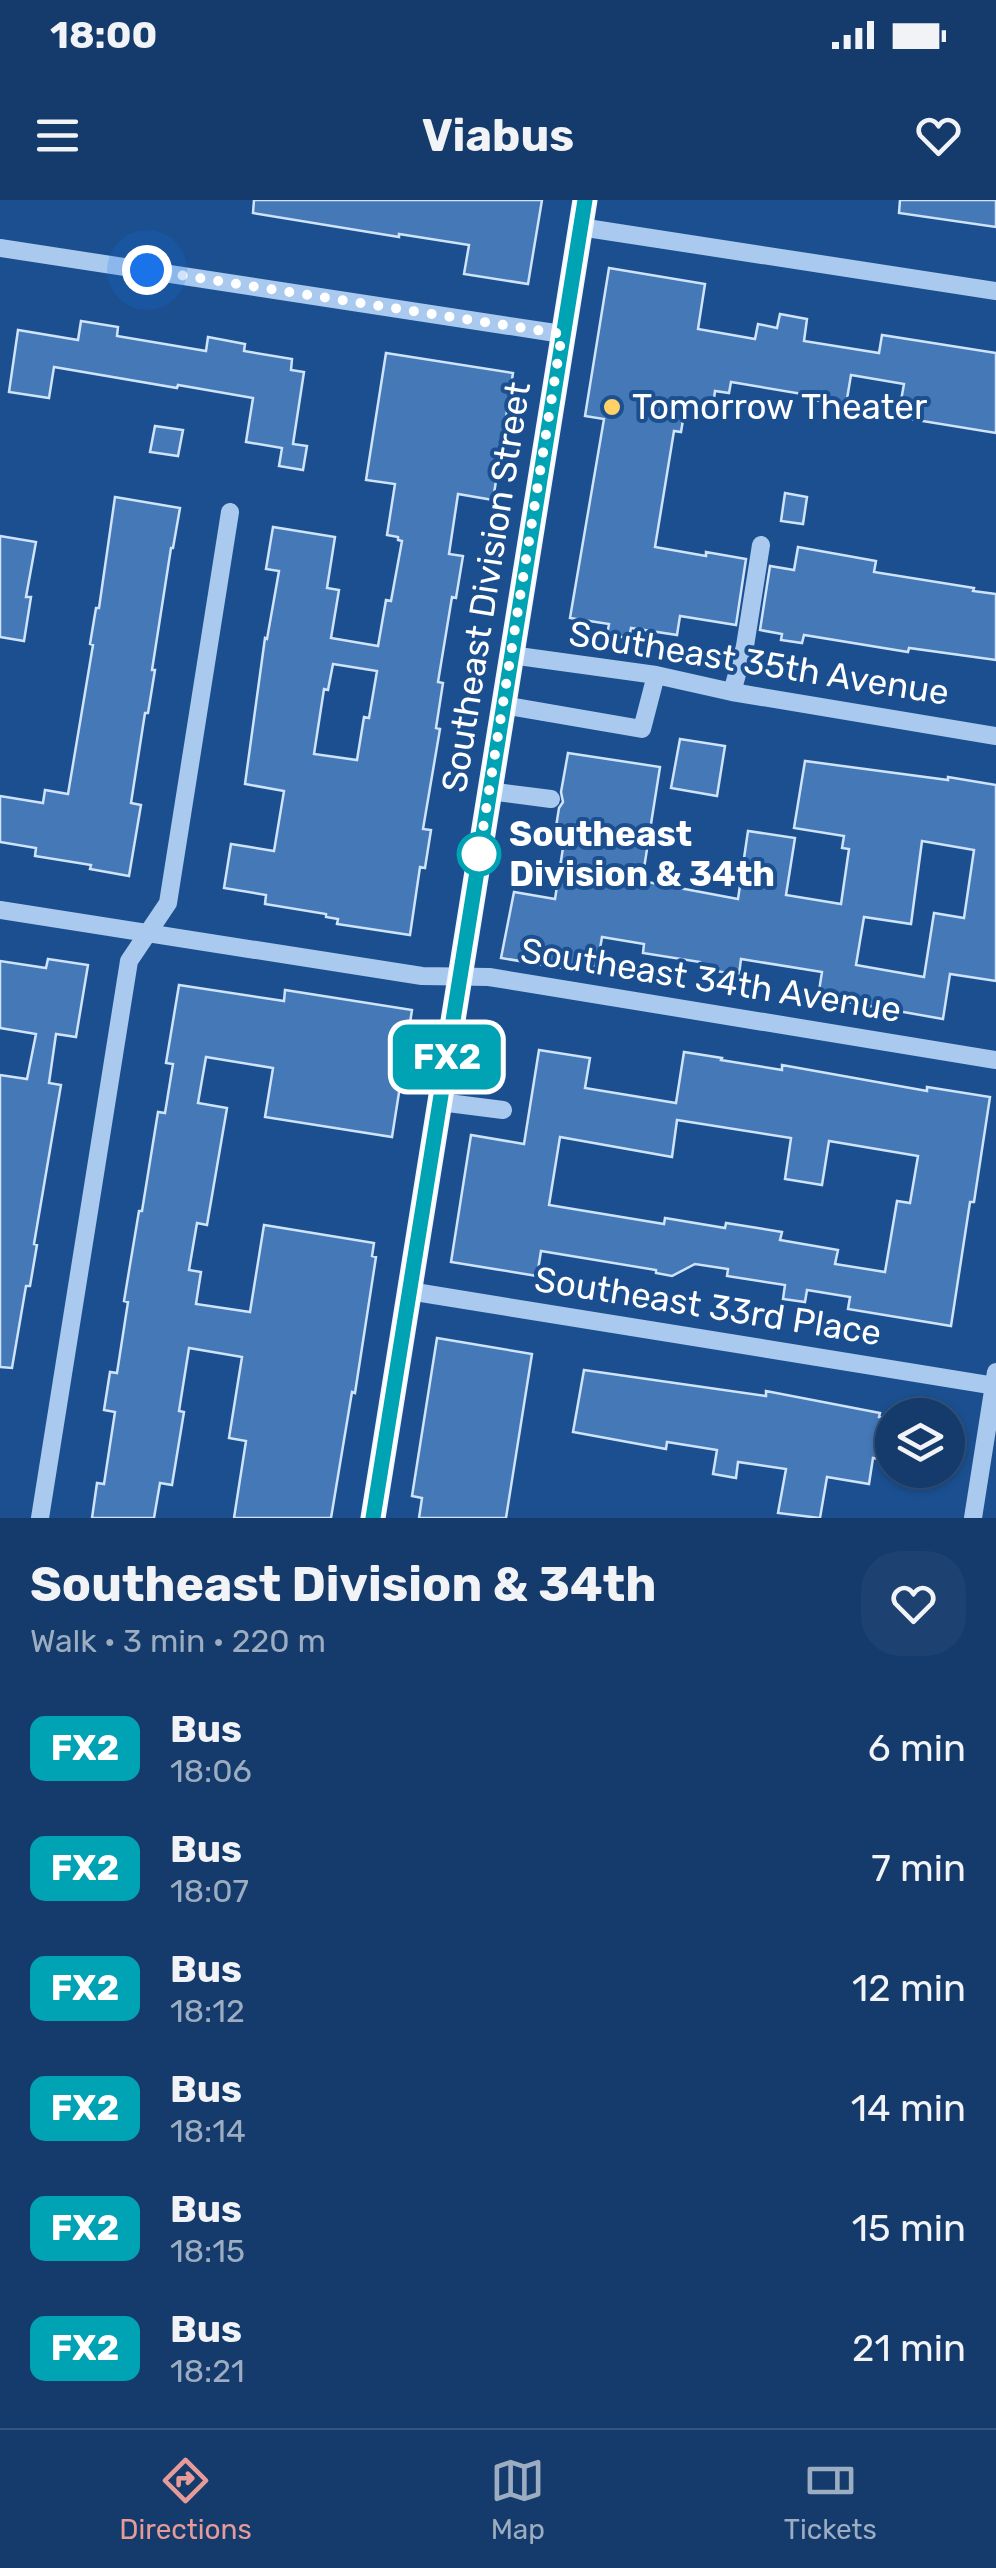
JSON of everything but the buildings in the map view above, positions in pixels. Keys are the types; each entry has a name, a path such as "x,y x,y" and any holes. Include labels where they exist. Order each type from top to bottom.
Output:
{"main road":[{"name":"Southeast Division Street","path":"372,1518 585,200"}],"street":[{"path":"580,227 996,290"},
{"path":"0,248 562,334"},
{"path":"40,1518 129,960 168,902 230,512"},
{"path":"732,692 745,646 762,545"},
{"name":"Southeast 35th Avenue","path":"511,655 656,676 996,736"},
{"path":"503,705 642,730 656,676"},
{"path":"489,791 551,800"},
{"name":"Southeast 34th Avenue","path":"0,910 422,976 489,977 996,1060"},
{"path":"440,1102 503,1110"},
{"name":"Southeast 33rd Place","path":"410,1291 995,1381"},
{"path":"973,1518 995,1381"}],"bus line":[{"name":"FX2","path":"373,1518 585,200"}],"place":[{"name":"Tomorrow Theater","path":"612,407"},
{"name":"Southeast Division & 34th","path":"479,854"}],"route":[{"path":"147,270 562,334 479,854"}]}
